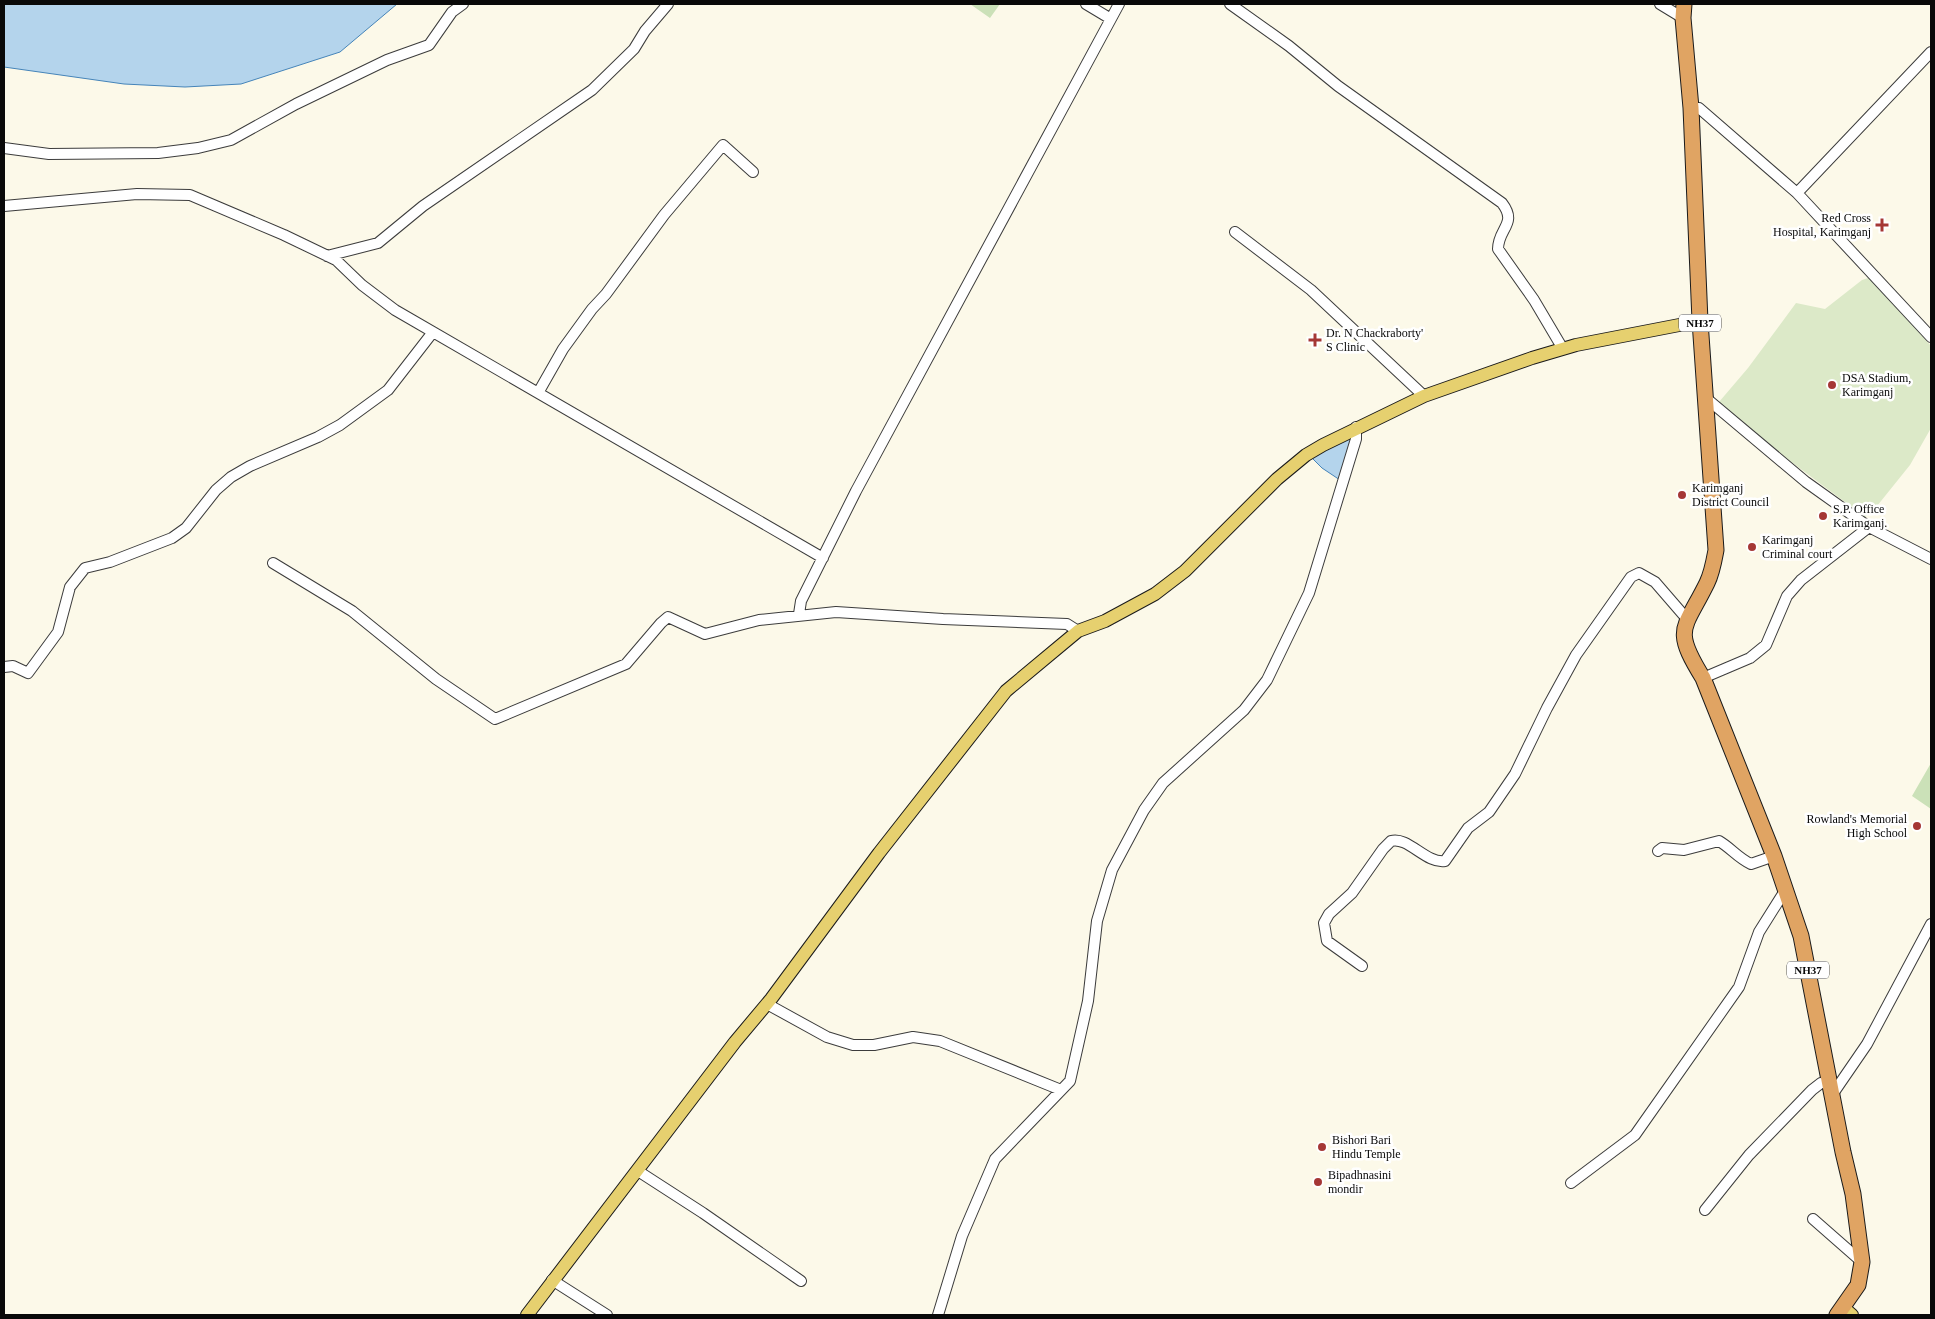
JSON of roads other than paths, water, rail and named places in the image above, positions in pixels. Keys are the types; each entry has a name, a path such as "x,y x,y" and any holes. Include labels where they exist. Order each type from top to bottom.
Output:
{"highway":[{"name":"NH37","path":"1684,11 1691,108 1700,321 1716,550 1708,582 1687,619 1684,635 1687,652 1703,678 1774,856 1801,936 1853,1194 1862,1262 1858,1285 1844,1313"}],"main road":[{"path":"527,1315 735,1042 767,1004 879,853 1006,691 1078,631 1105,621 1155,594 1185,571 1291,467 1306,455 1356,427 1424,396 1563,349 1700,321"}],"street":[{"path":"4,148 49,154 158,153 198,148 230,140 296,104 387,60 429,45 452,12 463,4"},
{"path":"327,256 378,243 423,206 592,90 634,49 645,31 668,4"},
{"path":"1086,4 1111,19"},
{"path":"799,614 801,601 823,558 981,257 1119,4"},
{"path":"1230,4 1289,46 1338,86 1502,203 1508,212 1508,221 1498,240 1498,249 1534,300 1563,349"},
{"path":"1660,4 1684,11"},
{"path":"1797,193 1931,52"},
{"path":"1691,108 1699,108 1797,193 1931,337"},
{"path":"538,393 563,350 592,309 606,294 664,215 723,145 753,172"},
{"path":"4,206 137,194 190,195 284,235 336,260 362,285 396,310 823,558"},
{"path":"1235,232 1311,290 1424,396"},
{"path":"4,667 13,666 28,673 58,632 70,587 86,568 110,562 172,538 186,528 216,490 232,477 250,466 318,437 340,425 388,390 433,332"},
{"path":"1706,398 1806,482 1869,527 1931,559"},
{"path":"938,1315 962,1236 995,1159 1070,1081 1088,1001 1097,922 1112,870 1144,810 1163,783 1244,710 1268,680 1309,593 1356,439 1356,427"},
{"path":"1703,678 1750,658 1766,645 1787,596 1800,580 1869,527"},
{"path":"273,563 352,611 436,679 494,719 626,664 661,623 668,618 705,634 759,620 799,614 836,612 943,620 1067,624 1078,631"},
{"path":"1362,966 1327,941 1324,923 1329,914 1352,893 1383,849 1392,841 1401,841 1437,862 1445,861 1468,828 1489,812 1515,774 1576,654 1631,577 1639,573 1650,578 1687,619"},
{"path":"1658,851 1662,848 1684,850 1719,841 1732,848 1739,859 1751,864 1774,856"},
{"path":"1570,1183 1635,1135 1739,987 1760,932 1786,890"},
{"path":"1705,1210 1749,1155 1812,1090 1821,1083 1831,1089 1867,1044 1931,924"},
{"path":"767,1004 827,1037 844,1042 874,1045 913,1037 940,1041 1061,1090"},
{"path":"638,1171 703,1213 801,1281"},
{"path":"1813,1219 1862,1262"},
{"path":"552,1280 607,1315"}],"water":[{"path":"4,4 397,4 340,52 241,84 185,87 124,84 4,67"},
{"path":"1353,433 1340,480 1322,468 1311,457"}],"place":[{"name":"Red Cross Hospital, Karimganj","path":"1882,225"},
{"name":"Dr. N Chackraborty' S Clinic","path":"1315,340"},
{"name":"DSA Stadium, Karimganj","path":"1832,385"},
{"name":"Karimganj District Council","path":"1682,495"},
{"name":"S.P. Office Karimganj.","path":"1823,516"},
{"name":"Karimganj Criminal court","path":"1752,547"},
{"name":"Rowland's Memorial High School","path":"1917,826"},
{"name":"Bishori Bari Hindu Temple","path":"1322,1147"},
{"name":"Bipadhnasini mondir","path":"1318,1182"}]}
